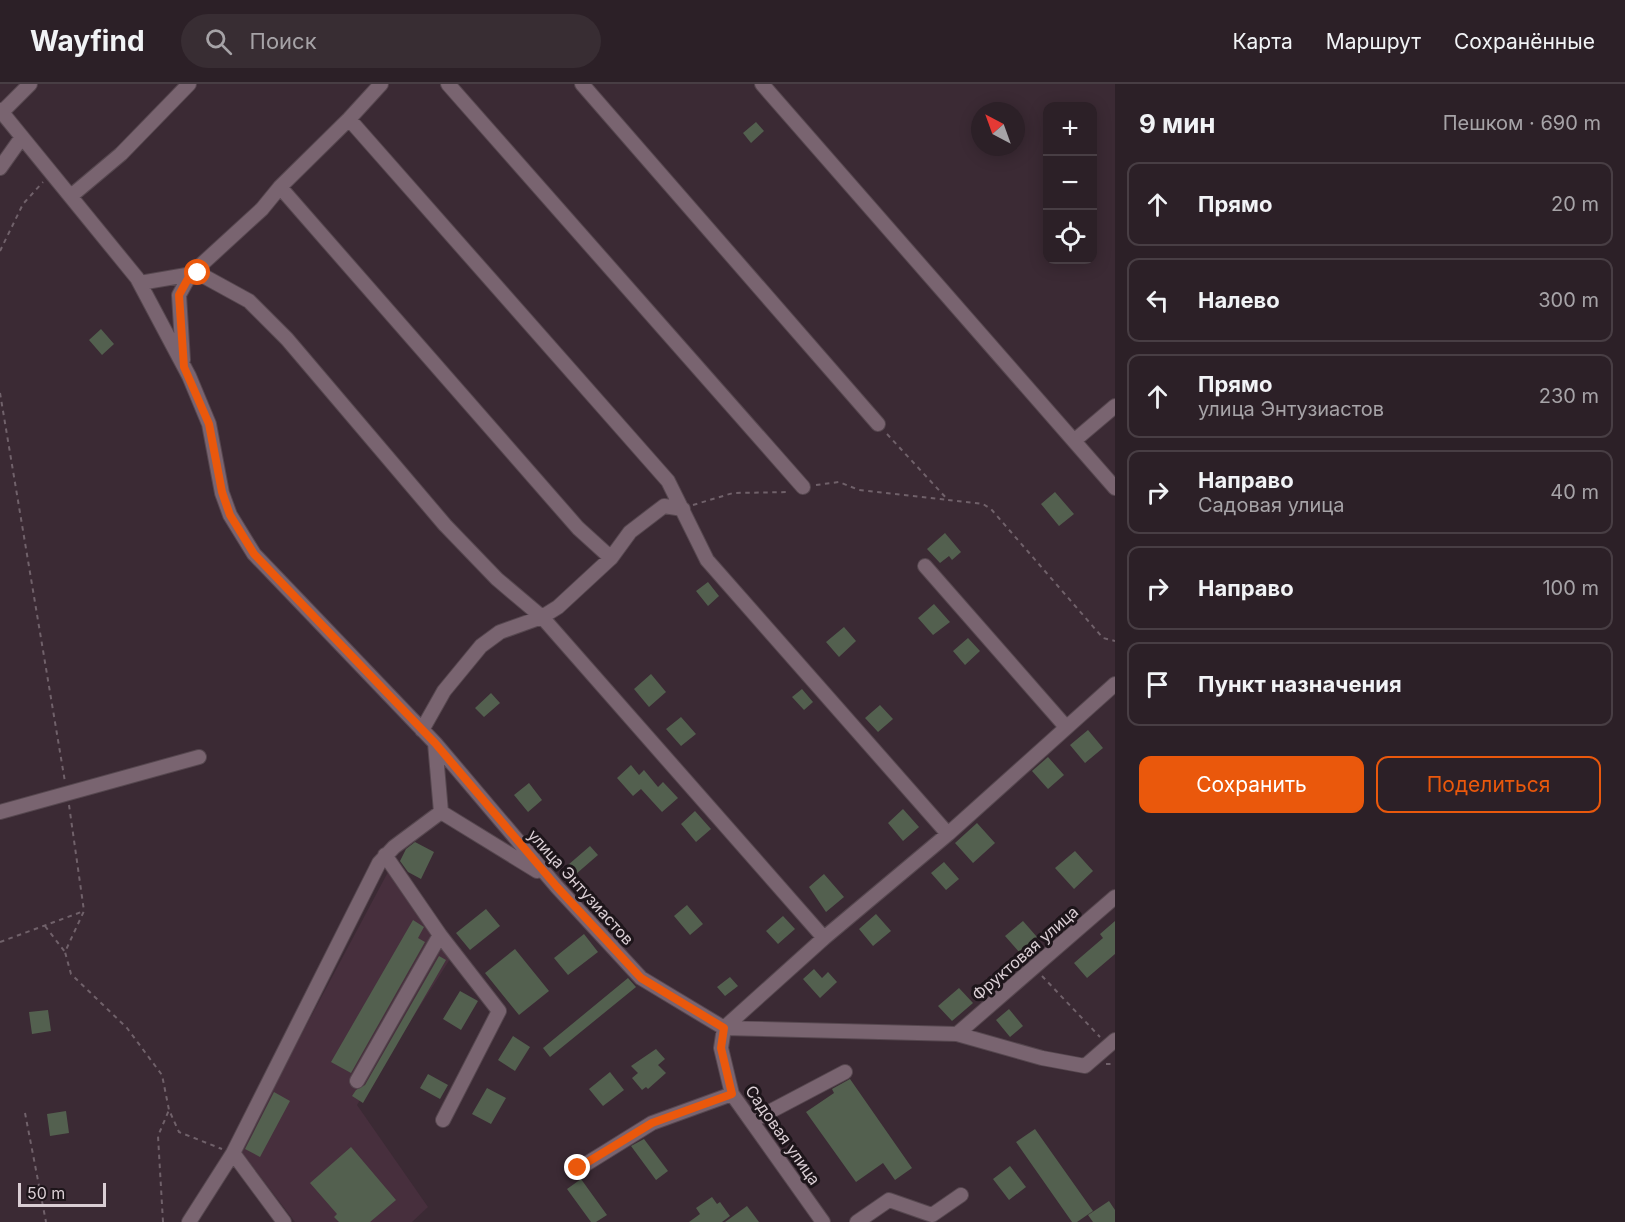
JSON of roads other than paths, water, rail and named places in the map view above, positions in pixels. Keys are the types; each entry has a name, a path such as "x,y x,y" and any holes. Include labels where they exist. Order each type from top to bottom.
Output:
{"street":[{"path":"1,111 30,84"},
{"path":"71,196 121,154 189,84"},
{"path":"184,367 179,295 190,275 262,209 280,187 350,119 381,84"},
{"path":"448,84 803,487"},
{"path":"582,84 878,424"},
{"path":"762,84 1115,488"},
{"name":"улица Энтузиастов","path":"1,111 140,283 184,367 209,424 222,492 240,533 254,554 435,743 557,887 641,978 724,1028"},
{"path":"350,119 668,481 707,560 948,834"},
{"path":"0,168 22,137"},
{"path":"280,187 578,528 610,558"},
{"path":"140,283 198,273 249,301 287,339 446,525 497,579 542,617 824,938"},
{"path":"1075,440 1115,406"},
{"path":"422,730 444,691 481,646 500,632 542,617 558,607 610,558 630,532 664,506 683,508"},
{"path":"925,566 1066,727"},
{"path":"724,1028 824,938 948,834 1115,684"},
{"path":"435,743 441,812"},
{"path":"0,812 199,757"},
{"path":"189,1222 233,1153 318,980 385,855 441,812"},
{"path":"441,812 527,863 557,887"},
{"path":"385,855 440,935 499,1011 443,1120"},
{"name":"Фруктовая улица","path":"957,1034 1115,897"},
{"path":"357,1081 440,935"},
{"path":"724,1028 957,1034 1042,1058 1085,1066 1112,1043"},
{"name":"Садовая улица","path":"724,1028 721,1048 732,1094 823,1222"},
{"path":"752,1121 845,1072"},
{"path":"578,1168 652,1123 732,1094"},
{"path":"233,1153 284,1222"},
{"path":"858,1222 889,1200 932,1215 961,1196"}]}
